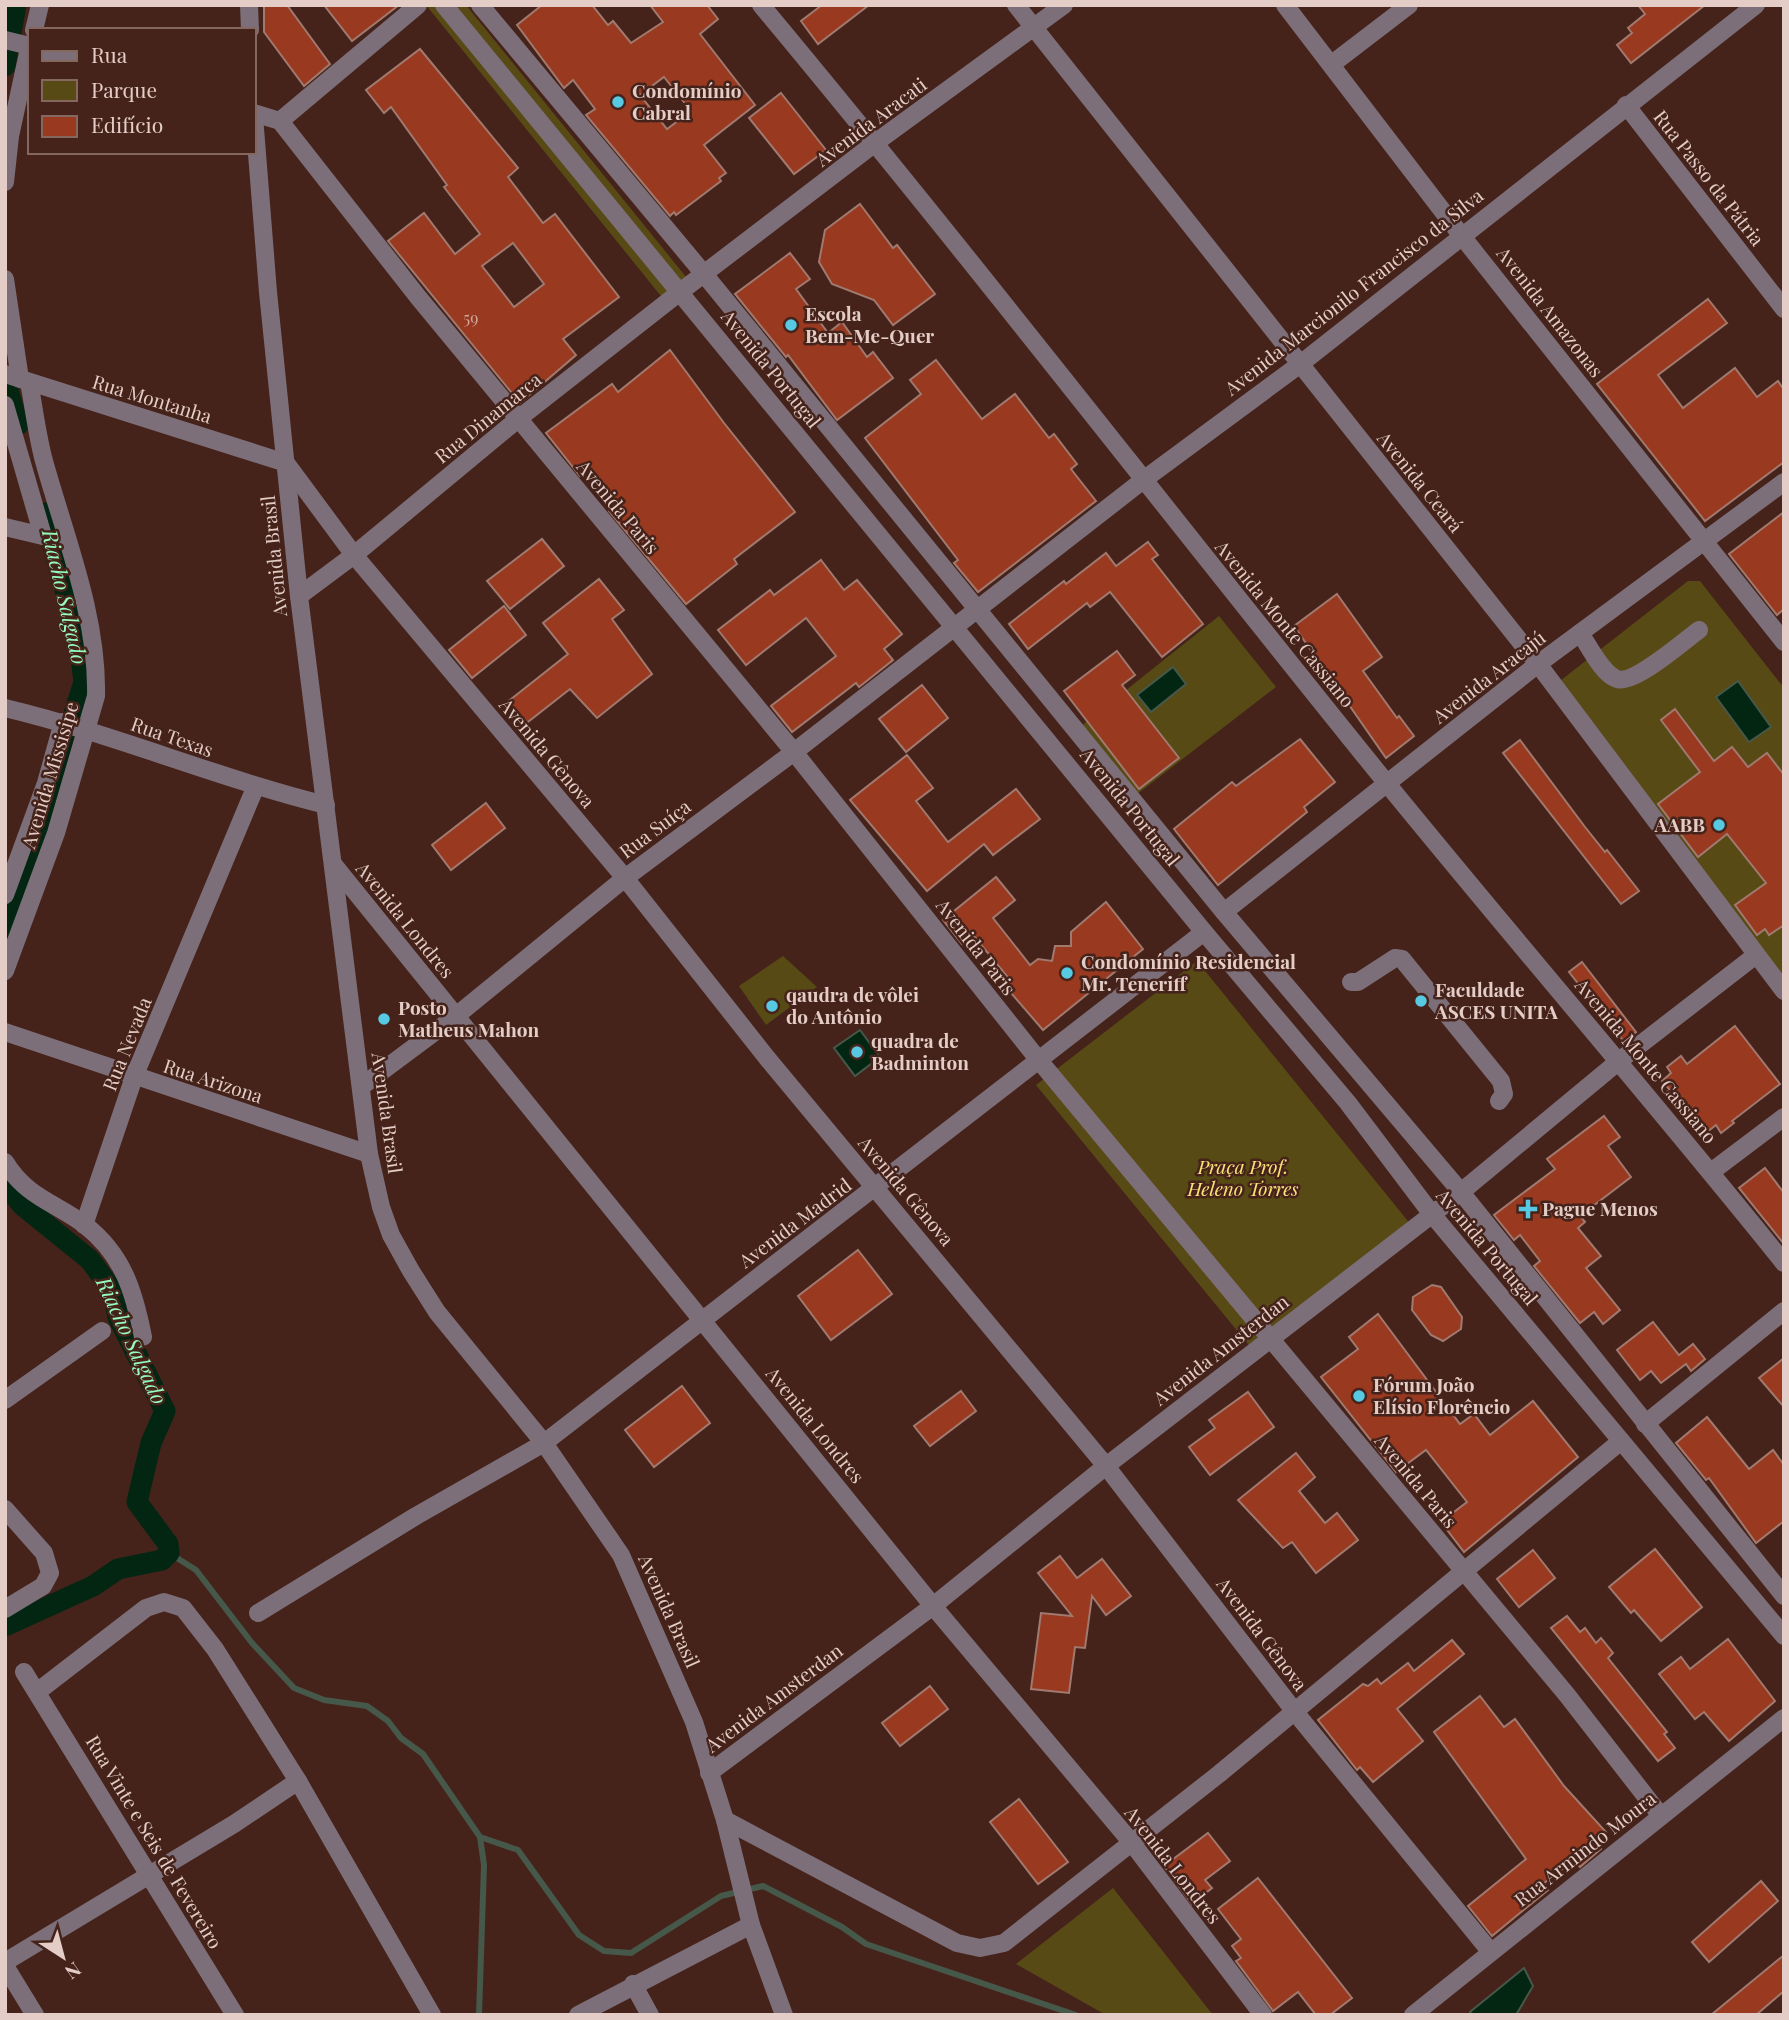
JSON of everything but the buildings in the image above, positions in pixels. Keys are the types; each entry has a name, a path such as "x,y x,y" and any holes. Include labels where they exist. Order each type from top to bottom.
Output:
{"street":[{"path":"29,28 40,5"},
{"path":"249,5 250,28"},
{"path":"256,115 280,121 418,5"},
{"name":"Avenida Portugal","path":"444,5 1204,932 1348,1102 1431,1213 1784,1636"},
{"name":"Avenida Portugal","path":"480,5 704,274 1224,912 1461,1192 1784,1596"},
{"name":"Avenida Monte Cassiano","path":"761,5 875,143 1142,481 1387,783 1784,1263"},
{"name":"Avenida Ceará","path":"1016,5 1538,664 1784,991"},
{"name":"Avenida Aracati","path":"704,274 875,143 1064,5"},
{"name":"Avenida Amazonas","path":"1286,5 1461,235 1784,642"},
{"path":"1332,64 1409,5"},
{"name":"Avenida Marcionilo Francisco da Silva","path":"979,611 1142,481 1299,365 1756,5"},
{"path":"5,182 23,41"},
{"name":"Rua Passo da Pátria","path":"1626,105 1784,309"},
{"name":"Avenida Paris","path":"280,121 418,297 794,752 1037,1058 1567,1695 1661,1816"},
{"name":"Avenida Brasil","path":"256,137 299,596 369,1154 380,1207 391,1235 437,1312 544,1443 621,1555 689,1710 725,1821 751,1925 784,2015"},
{"name":"Rua Dinamarca","path":"299,596 354,555 519,419 704,274"},
{"name":"Avenida Missisipe","path":"5,279 17,378 81,587 96,674 96,696 88,730 56,832 5,971"},
{"name":"Rua Montanha","path":"17,378 286,463"},
{"path":"5,405 43,536 5,527"},
{"name":"Avenida Gênova","path":"286,463 354,555 625,878 876,1188 1107,1466 1295,1712 1490,1951"},
{"name":"Avenida Aracajú","path":"1224,912 1538,664 1784,482"},
{"name":"Rua Suíça","path":"362,1086 456,1016 625,878 979,611"},
{"path":"1580,634 1612,676 1623,680 1638,674 1699,630"},
{"name":"Rua Texas","path":"5,708 64,722 255,788 326,805"},
{"name":"Avenida Missisipe","path":"7,885 46,783 64,722"},
{"name":"Rua Nevada","path":"84,1225 134,1077 255,788"},
{"name":"Avenida Londres","path":"333,864 705,1320 933,1606 1132,1843 1263,2015"},
{"name":"Avenida Madrid","path":"258,1613 416,1516 544,1443 876,1188 1037,1058 1204,932"},
{"name":"Avenida Amsterdan","path":"709,1773 933,1606 1270,1338 1461,1192 1619,1061 1756,955"},
{"path":"1351,982 1358,982 1395,958 1402,959 1501,1081 1504,1094 1499,1101"},
{"name":"Rua Arizona","path":"5,1032 369,1154"},
{"path":"1711,1172 1784,1117"},
{"path":"5,1162 32,1192 84,1225 109,1250 132,1285 143,1337"},
{"path":"1645,1424 1784,1311"},
{"path":"5,1400 102,1331"},
{"path":"725,1821 957,1943 980,1948 1004,1944 1295,1712 1621,1441"},
{"path":"5,1509 44,1553 50,1573 43,1586 5,1609"},
{"path":"37,1692 146,1608 164,1602 174,1604 196,1622 215,1649 298,1781 432,2015"},
{"name":"Rua Vinte e Seis de Fevereiro","path":"24,1672 234,2015"},
{"name":"Rua Armindo Moura","path":"1413,2015 1784,1718"},
{"path":"35,2015 5,1964 298,1781"},
{"path":"578,2015 633,1984 751,1925"},
{"path":"633,1984 650,2015"}],"green space":[{"path":"426,5 466,5 695,288 669,306"},
{"name":"AABB","path":"1688,581 1700,581 1784,688 1784,991 1556,684"},
{"path":"1219,616 1276,687 1132,798 1076,730"},
{"name":"qaudra de vôlei do Antônio","path":"783,956 817,987 766,1025 739,986"},
{"name":"Praça Prof. Heleno Torres","path":"1197,961 1416,1231 1257,1355 1036,1085"},
{"path":"1113,1888 1213,2015 1106,2015 1016,1964"}],"shaded area":[{"path":"1173,667 1186,684 1151,712 1137,695"},
{"path":"1738,681 1771,727 1749,742 1716,697"},
{"name":"quadra de Badminton","path":"860,1030 880,1057 855,1076 834,1048"},
{"path":"1524,1968 1533,1986 1516,2015 1472,2015 1470,2012"}],"waterway":[{"name":"Riacho Salgado","path":"5,66 16,5"},
{"name":"Riacho Salgado","path":"5,380 18,425"},
{"name":"Riacho Salgado","path":"5,933 84,682 79,642 44,513"},
{"name":"Riacho Salgado","path":"5,1183 22,1205 90,1260 112,1290 118,1317 165,1411 151,1443 137,1502 168,1544 169,1553 162,1560 118,1569 93,1586 5,1626"},
{"path":"169,1553 196,1570 252,1643 294,1688 324,1700 367,1706 388,1721 401,1738 423,1754 480,1837 518,1850 579,1935 604,1951 631,1953 721,1896 763,1886 842,1927 866,1944 1076,2015"},
{"path":"479,2015 484,1865 480,1837"}],"place":[{"name":"Condomínio Cabral","path":"618,102"},
{"name":"Escola Bem-Me-Quer","path":"791,325"},
{"name":"AABB","path":"1719,825"},
{"name":"Condomínio Residencial Mr. Teneriff","path":"1067,973"},
{"name":"Faculdade ASCES UNITA","path":"1421,1001"},
{"name":"qaudra de vôlei do Antônio","path":"772,1006"},
{"name":"Posto Matheus Mahon","path":"384,1019"},
{"name":"quadra de Badminton","path":"857,1052"},
{"name":"Pague Menos","path":"1528,1209"},
{"name":"Fórum João Elísio Florêncio","path":"1359,1396"}]}
